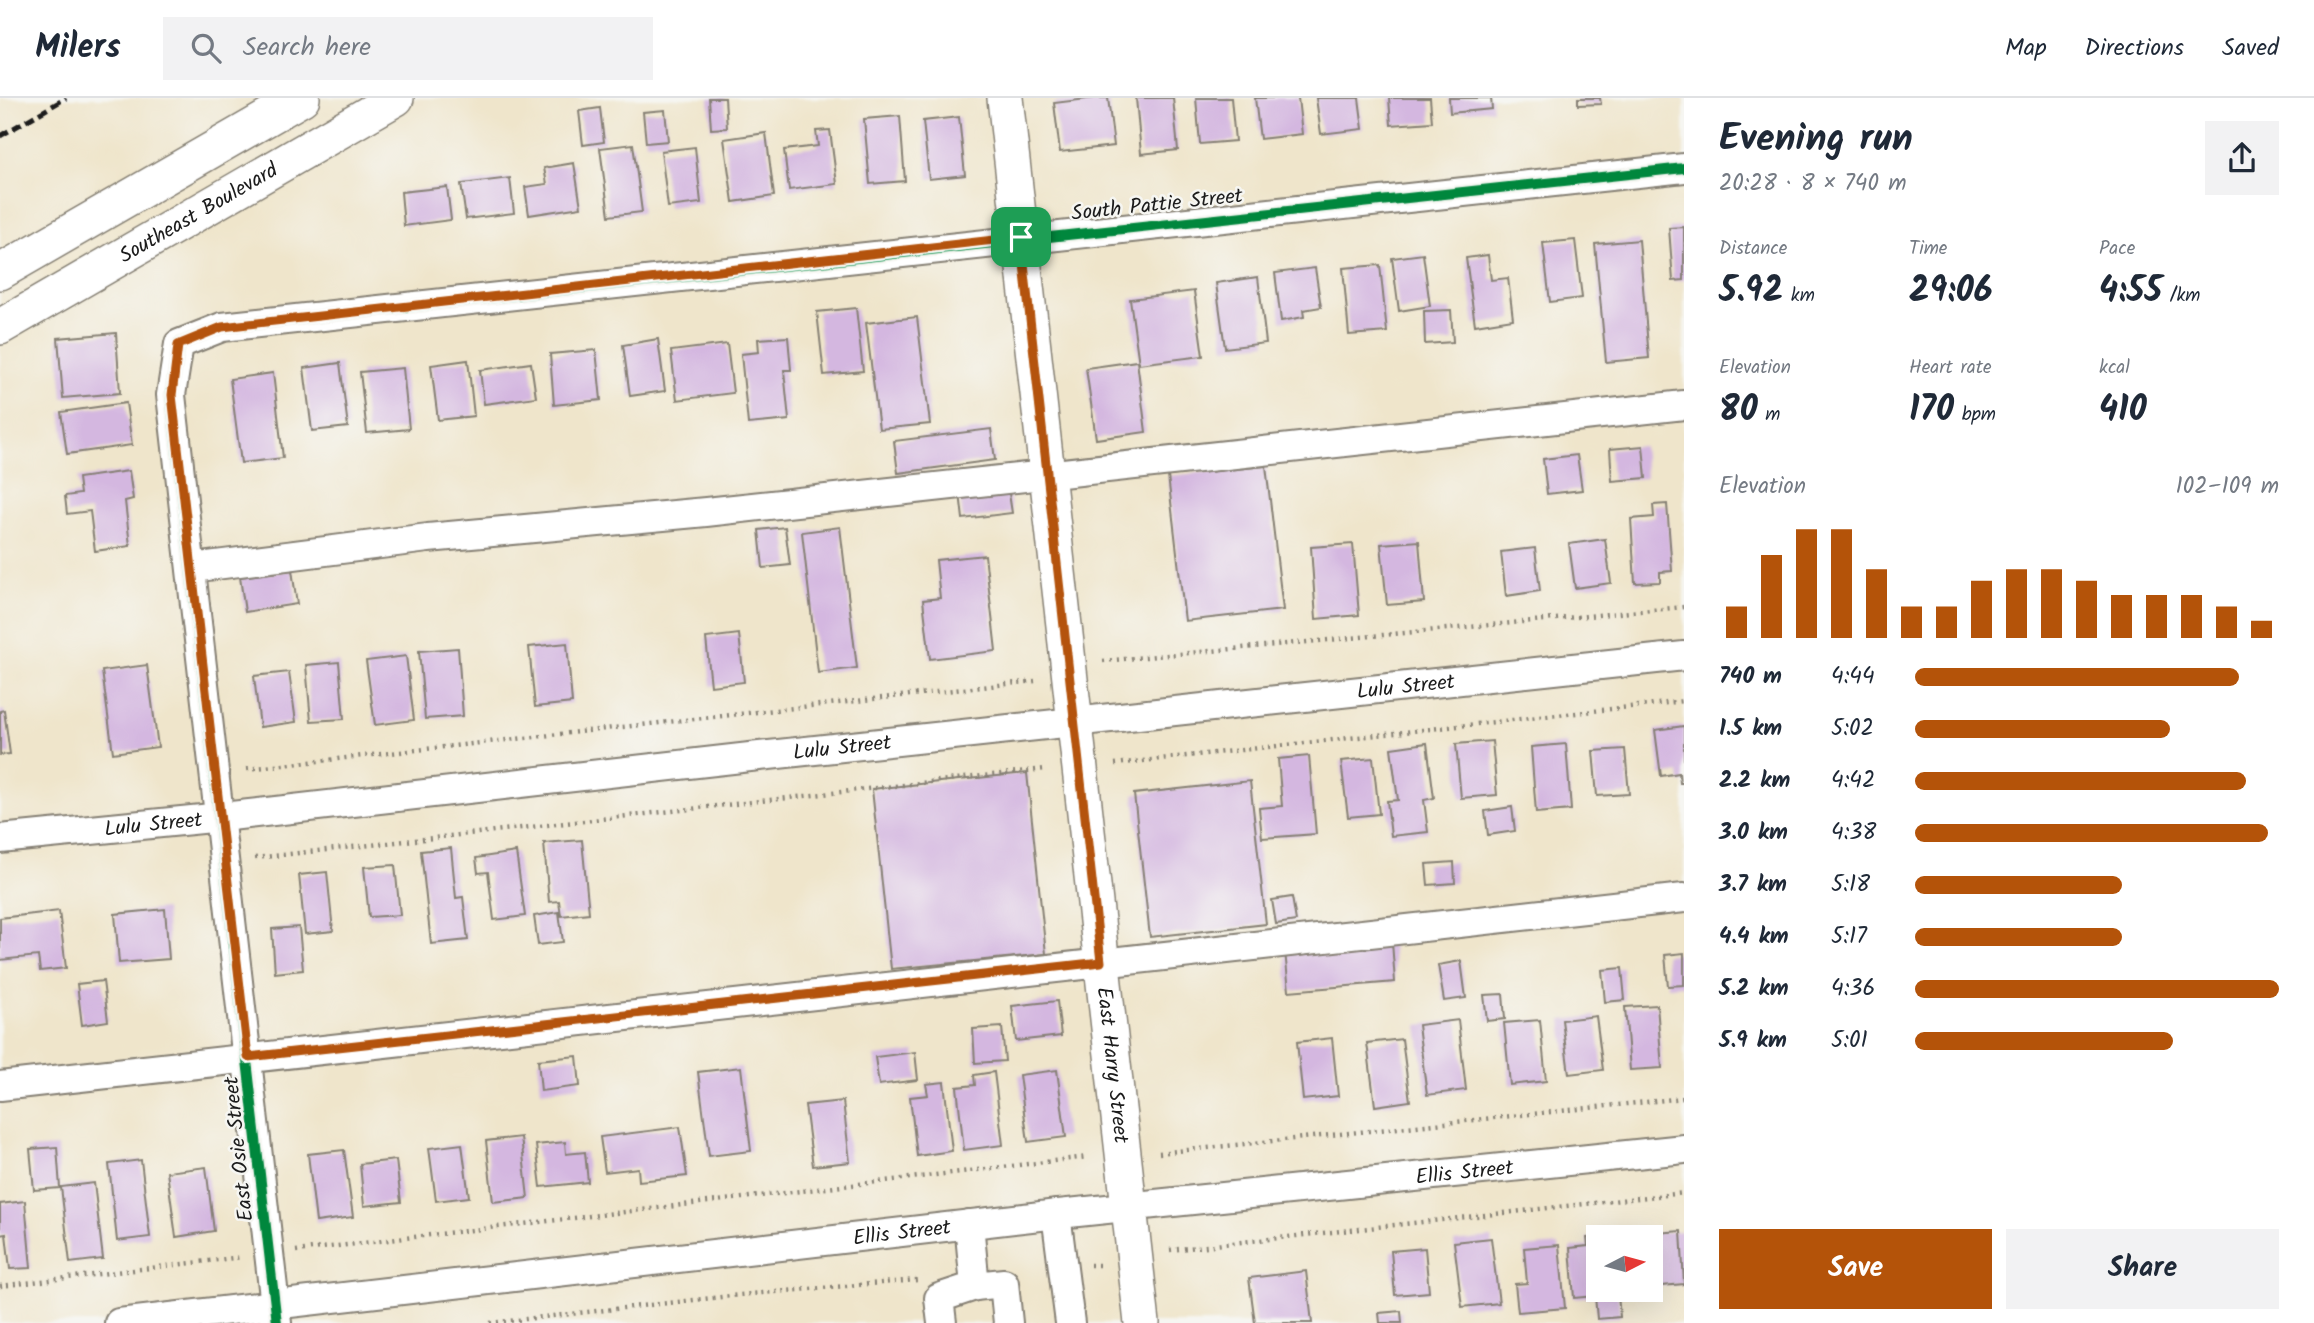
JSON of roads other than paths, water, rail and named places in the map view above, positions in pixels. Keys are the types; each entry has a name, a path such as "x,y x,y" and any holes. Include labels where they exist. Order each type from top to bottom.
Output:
{"main road":[{"path":"0,272 302,98"},
{"name":"Southeast Boulevard","path":"0,327 396,98"},
{"name":"East Harry Street","path":"1005,98 1142,1323"}],"street":[{"name":"South Pattie Street","path":"178,345 222,327 1021,237 1684,168"},
{"name":"East Osie Street","path":"178,345 172,395 222,817 276,1314"},
{"path":"192,568 428,538 706,512 1684,405"},
{"name":"Lulu Street","path":"0,839 222,817 1684,656"},
{"path":"0,1086 1684,898"},
{"name":"Ellis Street","path":"119,1323 276,1314 969,1224 1684,1149"},
{"path":"1056,1214 1070,1323"},
{"path":"969,1224 975,1286"},
{"path":"942,1323 939,1298 975,1286 1004,1283 1008,1323"}],"railway":[{"path":"0,136 66,98"}]}
